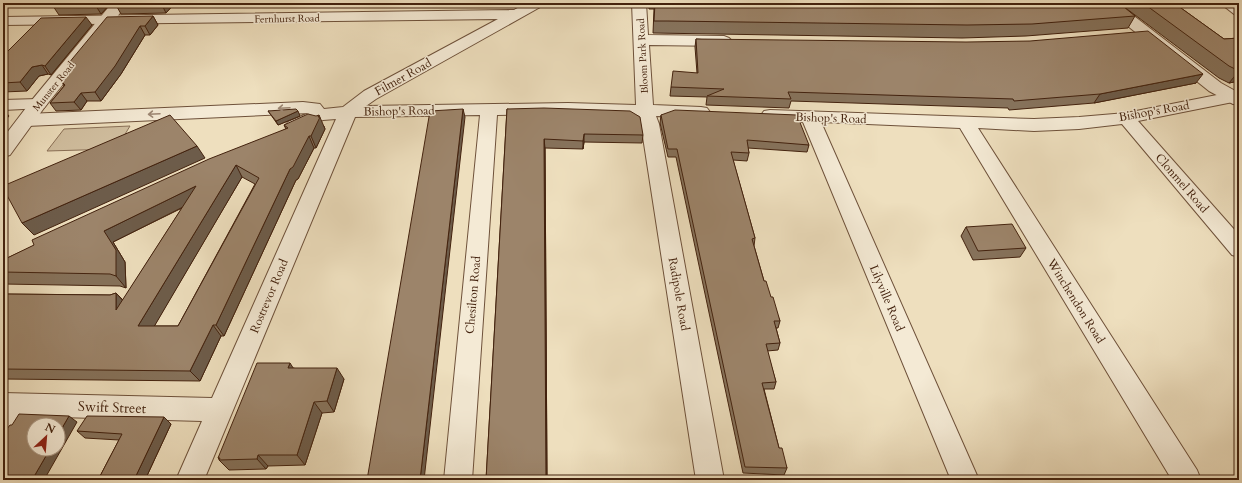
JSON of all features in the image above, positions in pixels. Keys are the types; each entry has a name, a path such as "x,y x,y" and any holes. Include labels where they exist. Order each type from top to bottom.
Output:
{"street":[{"name":"Munster Road","path":"3,151 38,104 120,3"},
{"name":"Filmer Road","path":"348,112 370,95 537,3"},
{"name":"Bloom Park Road","path":"639,3 645,109"},
{"path":"1107,3 1215,87 1237,97"},
{"path":"1227,3 1239,11"},
{"name":"Fernhurst Road","path":"3,21 53,19 105,20 517,14"},
{"path":"1123,34 1146,33"},
{"path":"641,40 735,41"},
{"name":"Bishop's Road","path":"755,114 1034,125 1078,123 1126,118 1237,97"},
{"path":"3,105 38,104"},
{"path":"27,120 303,107 314,108 320,115"},
{"name":"Bishop's Road","path":"348,112 645,109 716,113"},
{"name":"Radipole Road","path":"645,109 651,131 710,480"},
{"name":"Chesilton Road","path":"458,480 489,110"},
{"path":"278,133 320,115 348,112"},
{"name":"Rostrevor Road","path":"190,480 348,112"},
{"name":"Lilyville Road","path":"810,117 964,480"},
{"name":"Clonmel Road","path":"1126,118 1239,249"},
{"name":"Winchendon Road","path":"966,123 1187,480"},
{"path":"3,425 11,404"},
{"name":"Swift Street","path":"11,404 220,410"}],"shaded area":[{"path":"130,126 116,149 47,151 64,129"}],"building":[{"path":"57,3 98,3 96,6 53,6"},
{"path":"118,3 163,3 162,5 116,5"},
{"path":"655,3 1119,3 1135,16 1032,24 967,25 654,21"},
{"path":"1143,3 1174,3 1224,39 1239,38 1239,71 1229,66"},
{"path":"153,16 145,26 140,26 115,66 95,92 81,93 74,102 50,103 65,85 62,82 76,64 68,64 107,17"},
{"path":"86,17 45,66 42,65 32,67 20,82 3,83 3,56 41,18"},
{"path":"1148,31 1203,74 1100,94 1014,101 1013,99 788,92 791,99 707,96 724,89 671,87 673,71 698,73 696,39 966,42 1030,41"},
{"path":"544,108 630,111 640,117 643,135 584,134 583,141 544,139 546,480 486,480 507,109"},
{"path":"296,109 298,111 276,121 268,111"},
{"path":"463,109 420,480 367,480 430,111"},
{"path":"675,110 797,115 809,145 747,140 749,153 731,152 755,238 752,239 764,281 766,281 771,297 773,297 780,321 774,321 780,343 766,344 776,382 762,383 779,448 782,448 787,468 745,467 677,149 668,149 661,115"},
{"path":"308,114 316,116 319,115 318,117 320,117 311,136 309,136 293,167 290,169 216,325 213,325 190,371 3,369 3,294 110,295 116,293 116,310 196,186 104,231 116,250 116,276 110,274 3,272 3,260 34,245 32,240 209,159 288,128 284,125","holes":["236,165 259,178 178,326 138,326"]},
{"path":"170,115 197,146 22,223 3,186"},
{"path":"1012,224 1026,248 978,251 966,227"},
{"path":"257,363 290,363 288,368 337,368 327,401 314,402 297,455 258,455 257,459 219,460 220,458 218,458"},
{"path":"19,414 69,416 66,421 66,417 26,417 26,457 45,457 32,480 3,480 3,434 10,425 12,425"},
{"path":"87,416 164,417 134,480 98,480 122,434 77,431"}]}
